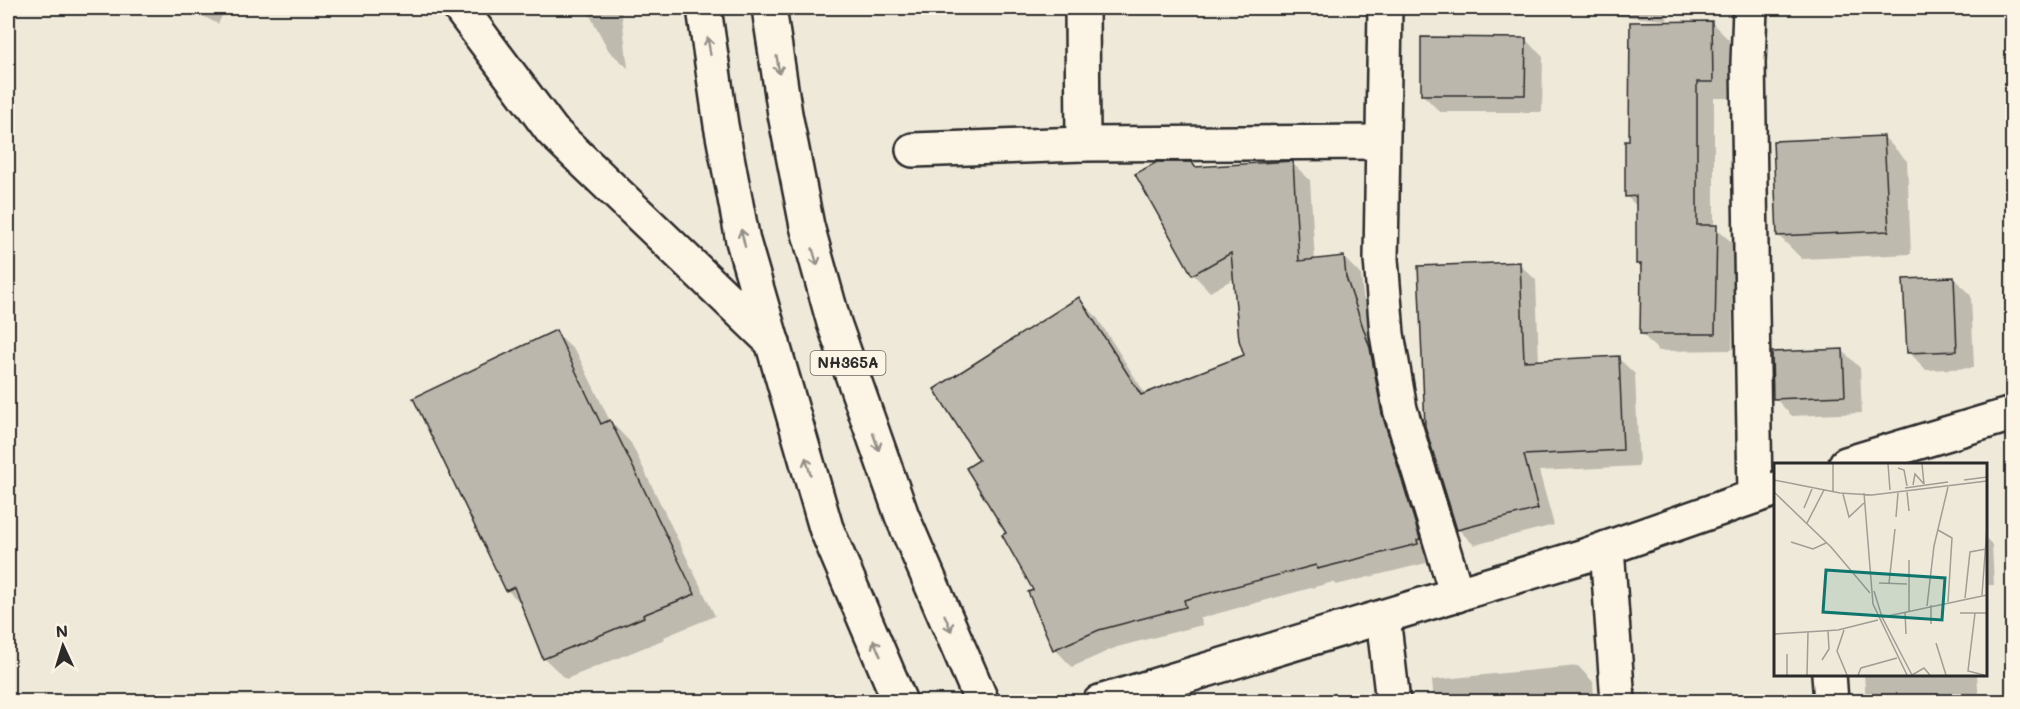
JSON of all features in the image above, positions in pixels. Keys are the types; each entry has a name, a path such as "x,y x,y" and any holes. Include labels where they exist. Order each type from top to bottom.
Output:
{"main road":[{"path":"460,8 552,131 773,343"},
{"path":"704,8 721,125 743,241 826,528 900,702"},
{"name":"NH365A","path":"769,8 785,114 807,226 834,323 902,516 982,702"},
{"path":"1082,8 1083,144"},
{"path":"1385,8 1381,259 1387,334 1400,409 1457,595"},
{"path":"1100,702 1607,548 1765,493 1748,63 1750,8"},
{"path":"913,150 1083,144 1382,142"},
{"path":"1853,463 2013,414"},
{"path":"1607,548 1618,702"},
{"path":"1383,617 1393,702"},
{"path":"1829,676 1831,702"}],"building":[{"path":"1712,21 1713,82 1697,82 1697,225 1717,225 1715,334 1640,334 1641,264 1636,264 1636,196 1625,197 1625,141 1629,141 1630,22"},
{"path":"1421,37 1526,38 1525,95 1421,95"},
{"path":"1884,136 1889,231 1777,236 1773,141"},
{"path":"1293,161 1299,261 1344,256 1346,277 1370,348 1382,414 1420,539 1417,540 1418,544 1317,569 1316,565 1184,600 1186,607 1099,630 1053,650 1028,592 1033,590 1002,535 1006,533 966,468 979,460 934,389 1079,297 1141,395 1244,355 1239,340 1231,253 1192,275 1135,174 1157,162 1192,162 1195,167"},
{"path":"1520,262 1524,361 1619,356 1623,450 1524,455 1538,509 1457,530 1425,426 1418,266"},
{"path":"1954,277 1957,351 1907,353 1903,279"},
{"path":"556,330 601,424 610,420 695,594 543,659 514,587 506,591 413,398"},
{"path":"1843,349 1845,396 1773,399 1772,352"}]}
